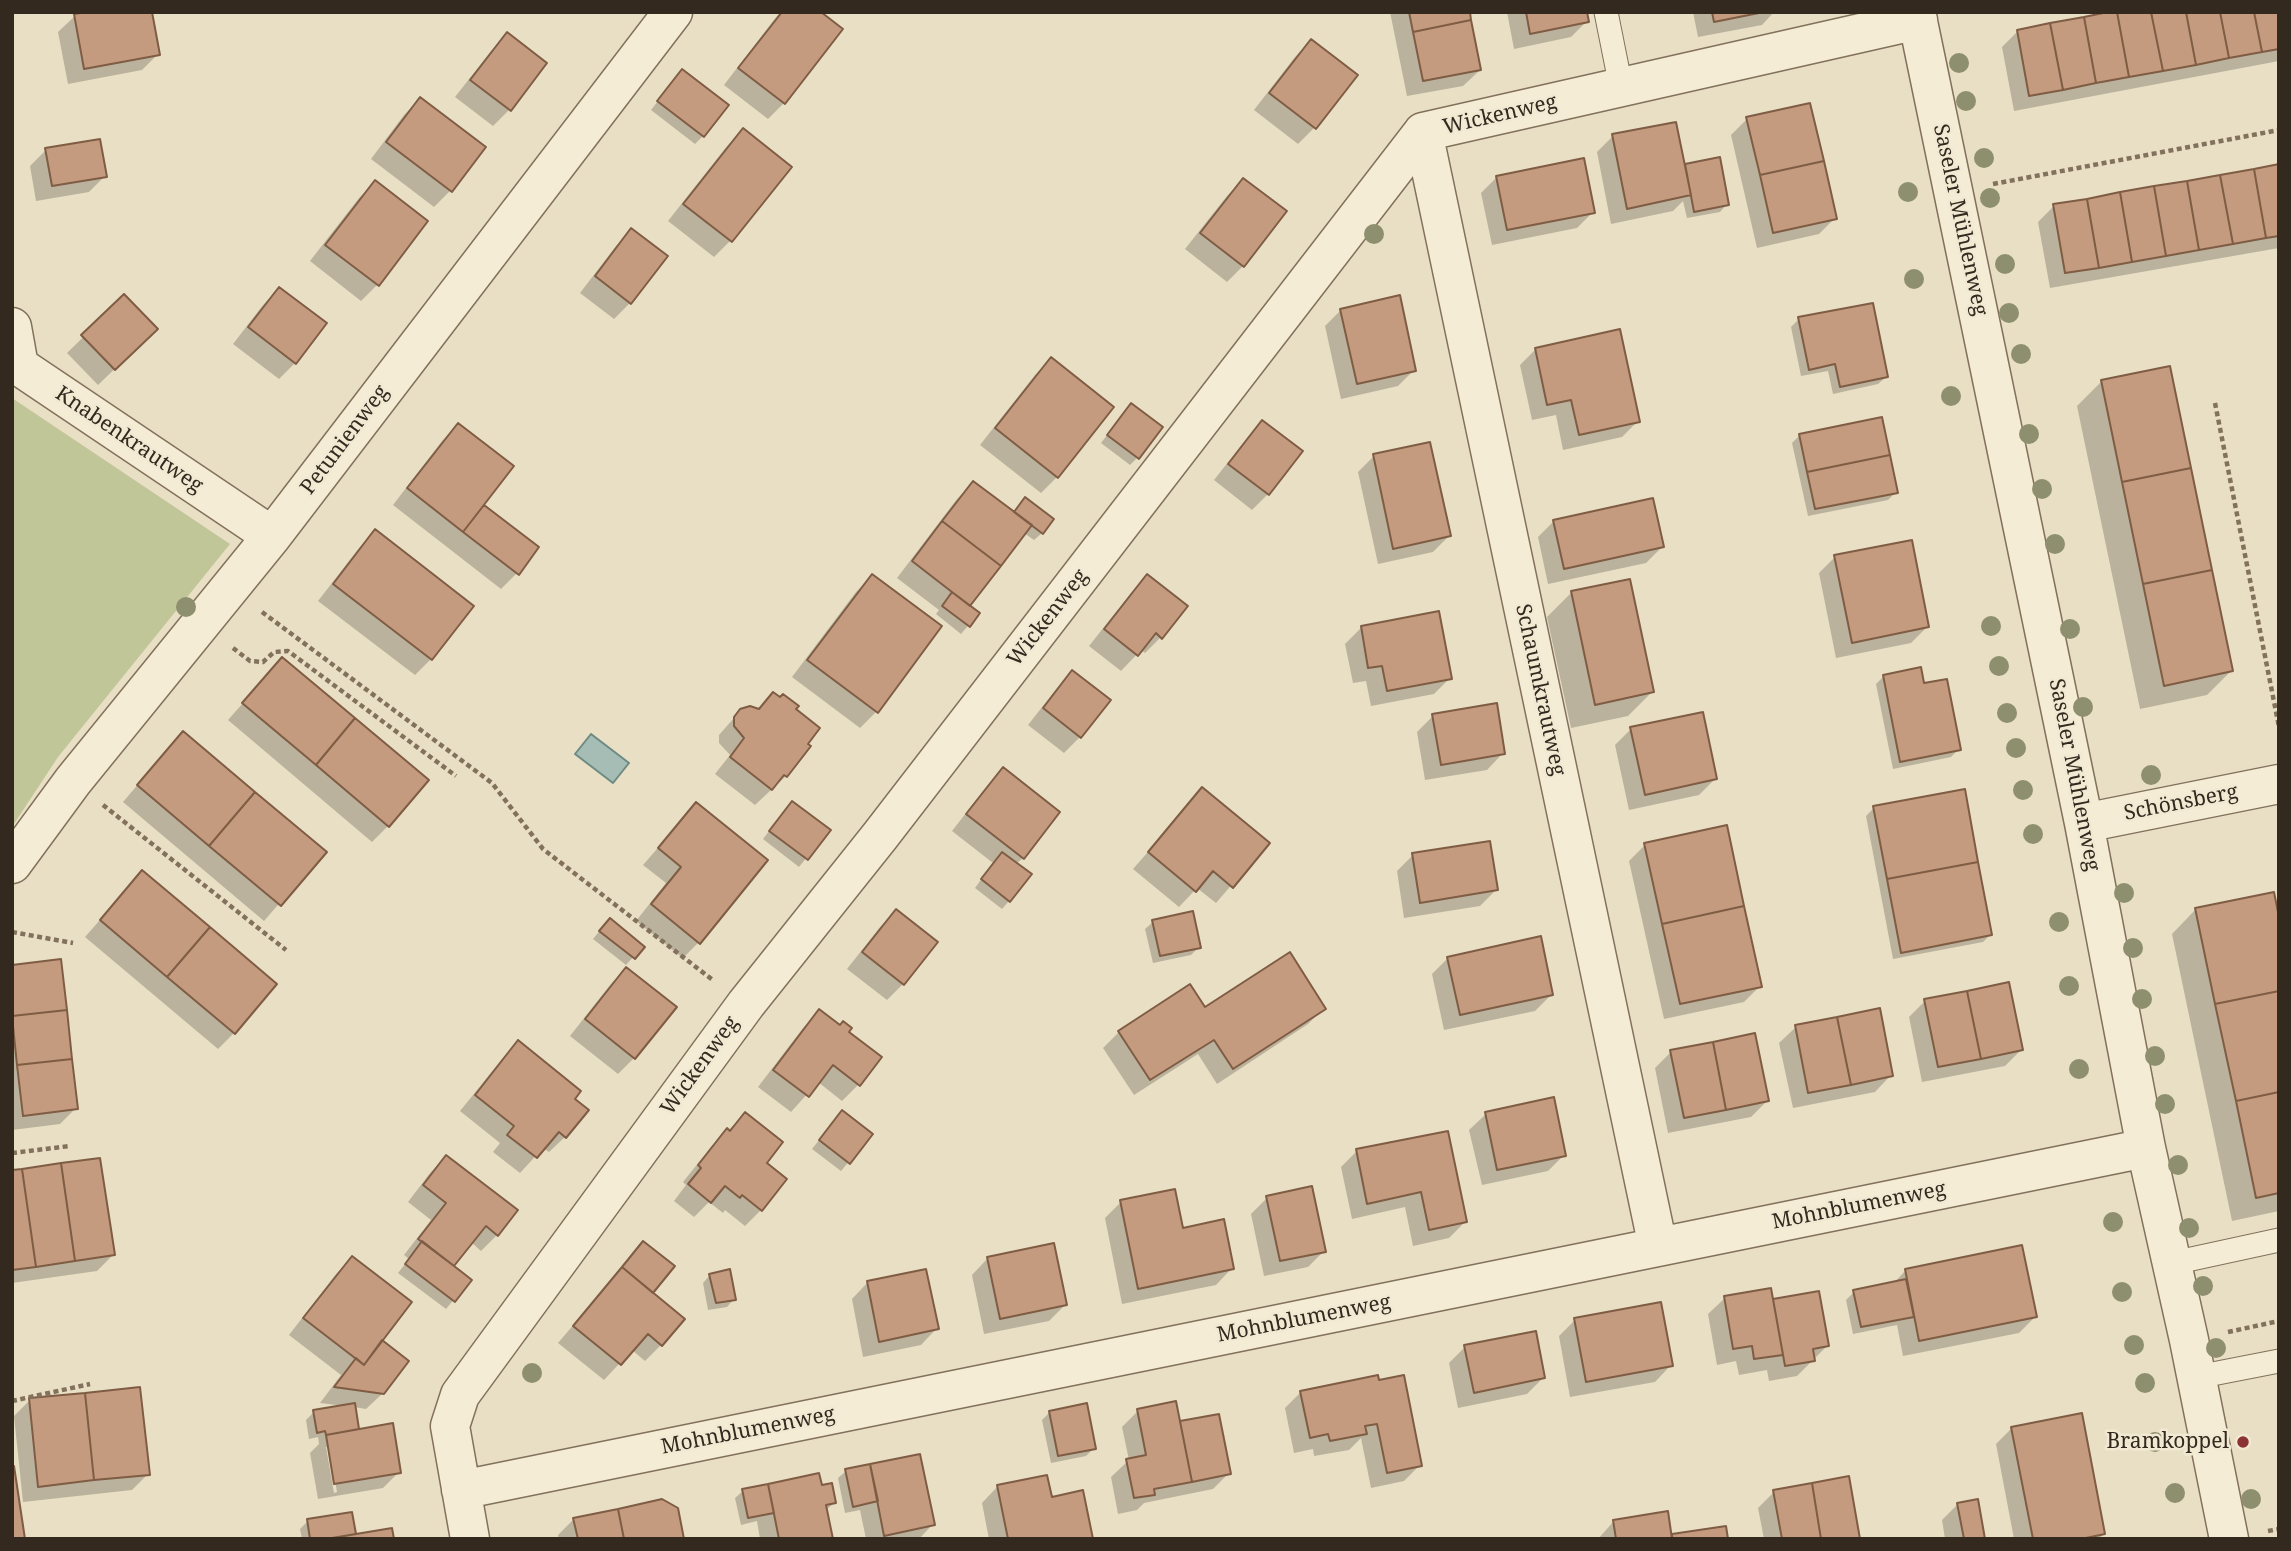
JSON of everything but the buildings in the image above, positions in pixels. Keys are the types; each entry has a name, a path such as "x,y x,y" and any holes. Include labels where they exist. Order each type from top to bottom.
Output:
{"street":[{"name":"Petunienweg","path":"12,864 73,781 272,536 673,12"},
{"name":"Wickenweg","path":"470,1539 450,1426 460,1395 746,1004 880,836 1423,132 1621,88 1917,16"},
{"name":"Saseler Mühlenweg","path":"1917,16 2084,823 2146,1148 2173,1263 2230,1539"},
{"name":"Schaumkrautweg","path":"1423,132 1658,1247"},
{"name":"Knabenkrautweg","path":"12,327 19,366 272,536"},
{"name":"Schönsberg","path":"2084,823 2279,784"},
{"name":"Mohnblumenweg","path":"461,1490 2146,1148"}],"lane":[{"path":"1606,12 1621,88"},
{"path":"2173,1263 2279,1240"},
{"path":"2193,1358 2279,1361"}],"path":[{"path":"1954,192 2279,130"},
{"path":"2215,403 2279,727"},
{"path":"230,588 492,783 543,849 746,1004"},
{"path":"201,625 250,661 262,662 274,652 288,651 456,776"},
{"path":"73,781 286,950"},
{"path":"12,932 73,943"},
{"path":"12,1153 70,1146"},
{"path":"2193,1358 2279,1321"},
{"path":"12,1401 90,1384"}],"green space":[{"path":"12,398 230,544 58,757 12,827"}],"water":[{"path":"591,734 629,763 613,783 575,754"}],"place":[{"name":"Bramkoppel","path":"2243,1442"}]}
